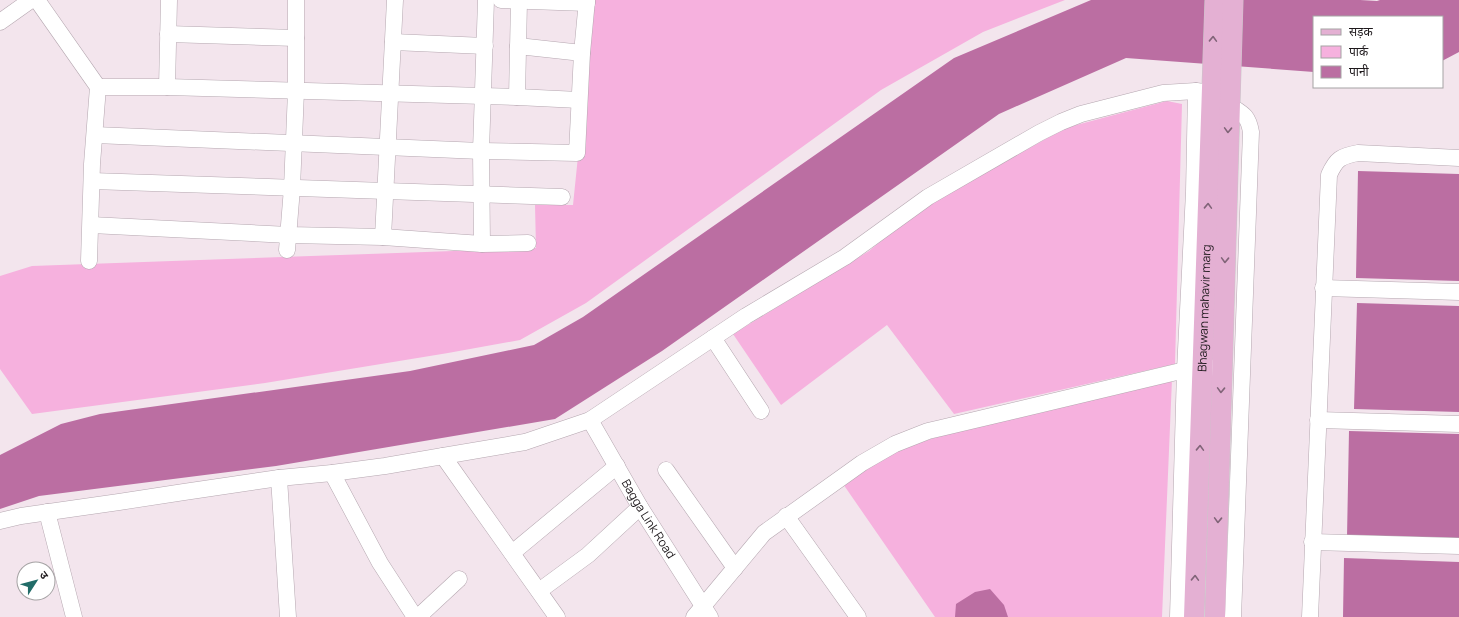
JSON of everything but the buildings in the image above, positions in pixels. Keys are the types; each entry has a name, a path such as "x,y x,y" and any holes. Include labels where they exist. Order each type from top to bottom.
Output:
{"main road":[{"name":"Bhagwan mahavir marg","path":"1194,617 1194,369 1212,85 1215,0"},
{"name":"Bhagwan mahavir marg","path":"1212,85 1233,0"},
{"name":"Bhagwan mahavir marg","path":"1212,85 1229,105 1215,617"}],"street":[{"path":"0,22 31,0"},
{"path":"37,0 98,87 89,261"},
{"path":"167,87 169,0"},
{"path":"288,242 296,91 296,0"},
{"path":"383,237 386,146 395,0"},
{"path":"482,244 481,151 486,0"},
{"path":"95,135 481,151 577,153 582,53 587,2 501,0"},
{"path":"517,97 519,1"},
{"path":"168,34 296,38"},
{"path":"393,42 485,46"},
{"path":"518,46 582,53"},
{"path":"0,521 47,512 279,478 332,473 525,442 590,420 746,316 845,257 928,197 1039,133 1081,114 1164,93 1212,85"},
{"path":"98,87 167,87 579,100"},
{"path":"1229,105 1242,113 1249,120 1251,132 1233,617"},
{"path":"1310,617 1312,542 1329,176 1333,165 1343,156 1358,153 1459,158"},
{"path":"92,181 562,196"},
{"path":"91,225 288,242 383,237 482,244 528,243"},
{"path":"1323,288 1459,292"},
{"path":"713,338 761,411"},
{"path":"702,613 758,539 786,516 862,463 895,444 928,431 1194,369 1222,368"},
{"path":"1178,617 1194,369"},
{"name":"Bagga Link Road","path":"590,420 702,613"},
{"path":"1318,420 1459,424"},
{"path":"443,456 557,617"},
{"path":"512,553 616,466"},
{"path":"666,470 735,568"},
{"path":"332,473 380,563 416,617 459,579"},
{"path":"279,478 288,617"},
{"path":"539,591 588,555 640,508"},
{"path":"47,512 74,617"},
{"path":"786,516 858,617"},
{"path":"1312,542 1459,546"}],"green space":[{"path":"594,0 1065,0 983,32 881,90 586,303 520,340 265,383 32,414 0,369 0,276 32,266 536,248 535,205 573,205"},
{"path":"1167,101 1182,104 1175,364 954,414 887,325 781,405 733,334 869,251 914,213 1065,128"},
{"path":"1172,379 1162,617 935,617 841,481 906,447 974,425"}],"water":[{"path":"1091,0 1459,0 1459,52 1443,60 1443,16 1313,16 1313,72 1126,58 999,114 662,351 555,419 276,466 39,496 0,509 0,455 61,424 100,414 410,371 534,345 583,317 954,58"},
{"path":"1358,171 1459,174 1459,281 1356,278"},
{"path":"1357,303 1459,306 1459,412 1354,409"},
{"path":"1349,431 1459,434 1459,541 1347,537"},
{"path":"1344,558 1459,562 1459,617 1343,617"},
{"path":"990,589 1004,605 1008,617 955,617 956,604 975,592"}]}
